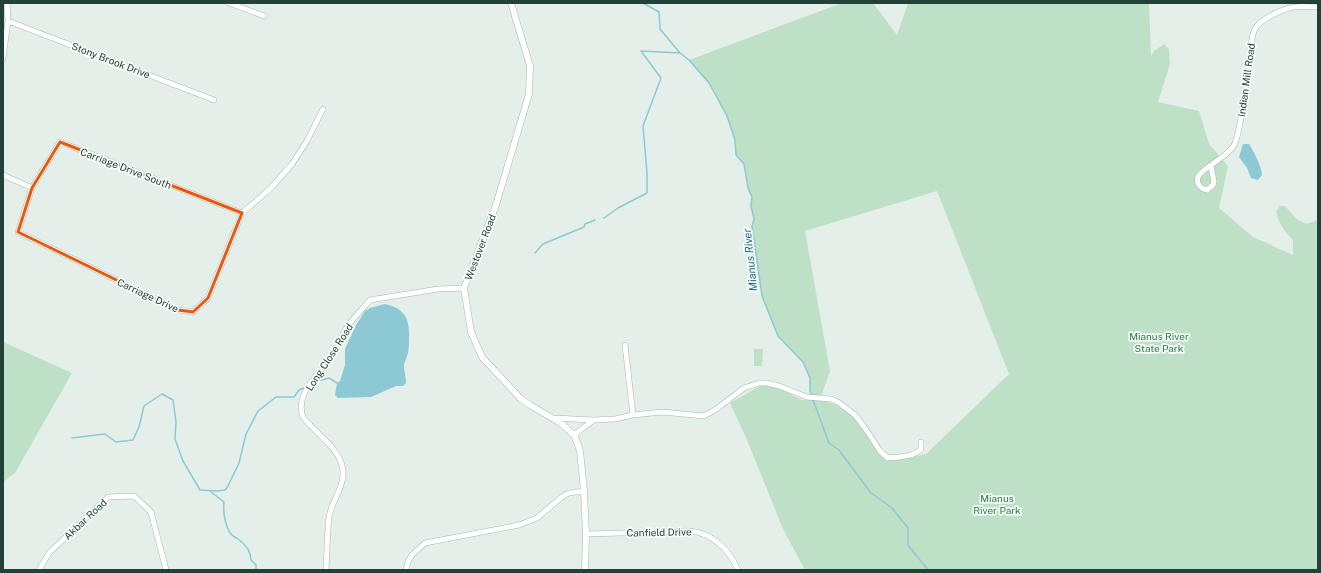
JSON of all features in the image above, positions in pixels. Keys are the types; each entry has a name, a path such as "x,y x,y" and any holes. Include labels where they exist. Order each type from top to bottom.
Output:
{"street":[{"path":"3,58 8,21 7,3"},
{"path":"229,3 264,16"},
{"name":"Westover Road","path":"511,3 530,66 529,94 496,205 464,288 471,332 482,357 520,398 554,418 568,428 574,435 580,451 584,491 586,534 585,570"},
{"name":"Indian Mill Road","path":"1211,166 1214,182 1213,185 1207,190 1202,189 1198,186 1198,178 1201,173 1235,145 1239,130 1250,63 1251,40 1255,27 1270,16 1287,9 1301,6 1318,8"},
{"name":"Stony Brook Drive","path":"8,21 214,100"},
{"name":"Carriage Drive","path":"32,188 18,232 178,310 193,312 208,298 242,213 270,189 292,164 307,141 323,108"},
{"name":"Carriage Drive South","path":"32,188 60,142 242,213"},
{"path":"3,176 32,188"},
{"name":"Long Close Road","path":"326,570 329,516 341,488 343,470 341,461 335,452 303,417 301,411 306,390 314,377 335,352 345,330 370,300 438,289 464,288"},
{"path":"625,345 633,415"},
{"path":"554,418 594,420 616,419 633,415 662,412 704,416 715,410 744,388 759,383 780,386 807,397 831,399 849,410 865,428 880,451 888,458 898,458 916,453 921,449 921,442"},
{"path":"574,435 594,420"},
{"path":"406,570 412,555 425,544 519,525 537,518 557,499 569,493 584,491"},
{"name":"Akbar Road","path":"39,570 49,553 108,497 134,496 151,512 166,570"},
{"name":"Canfield Drive","path":"586,534 698,532 714,539 722,546 738,570"}],"highlighted area":[{"path":"60,142 242,213 208,298 193,312 178,310 18,232 32,188"}],"green space":[{"name":"Mianus River State Park","path":"842,3 873,3 897,35 908,3 1149,3 1151,56 1154,51 1164,44 1169,49 1170,64 1158,102 1199,111 1209,144 1228,166 1219,208 1253,237 1293,255 1293,240 1282,227 1276,211 1280,206 1285,206 1297,219 1306,224 1318,220 1318,570 805,570 783,529 747,440 730,403 760,386 772,385 802,400 812,400 810,378 803,362 778,336 762,296 752,226 754,219 751,206 752,197 748,188 744,164 736,155 735,140 727,116 709,83 689,60","holes":["937,191 1009,374 926,454 890,461 886,460 858,423 850,415 842,408 832,403 820,400 830,371 805,231"]},
{"path":"3,342 72,373 15,473 3,482"},
{"path":"754,349 763,349 762,366 754,366"}],"water":[{"path":"1243,144 1249,144 1259,163 1262,175 1258,180 1251,178 1247,168 1239,157"},
{"path":"385,304 397,308 407,320 409,331 409,349 404,365 406,383 403,386 396,386 371,397 338,398 335,395 337,383 340,381 345,365 345,349 356,325 365,311"}],"waterway":[{"name":"Mianus River","path":"643,3 659,12 660,29 680,53 689,60 709,83 727,116 735,140 736,155 744,164 748,188 752,197 751,206 754,219 752,226 762,296 778,336 803,362 810,378 810,391 829,443 839,450 871,493 892,508 908,528 908,545 928,570"},
{"path":"604,218 618,208 647,193 643,126 661,78 641,51 680,53"},
{"path":"535,253 543,244 584,227 585,224 595,220"},
{"path":"314,382 329,378 337,383"},
{"path":"72,438 105,434 116,442 133,440 139,427 144,406 162,394 173,400 176,422 175,439 183,461 200,490 225,490 239,463 246,434 258,411 276,397 294,397 299,390 304,388"},
{"path":"210,491 224,502 225,518 228,530 245,545 250,554 251,560 256,565 256,570"}],"park label":[{"name":"Mianus River Park","path":"997,504"}]}
